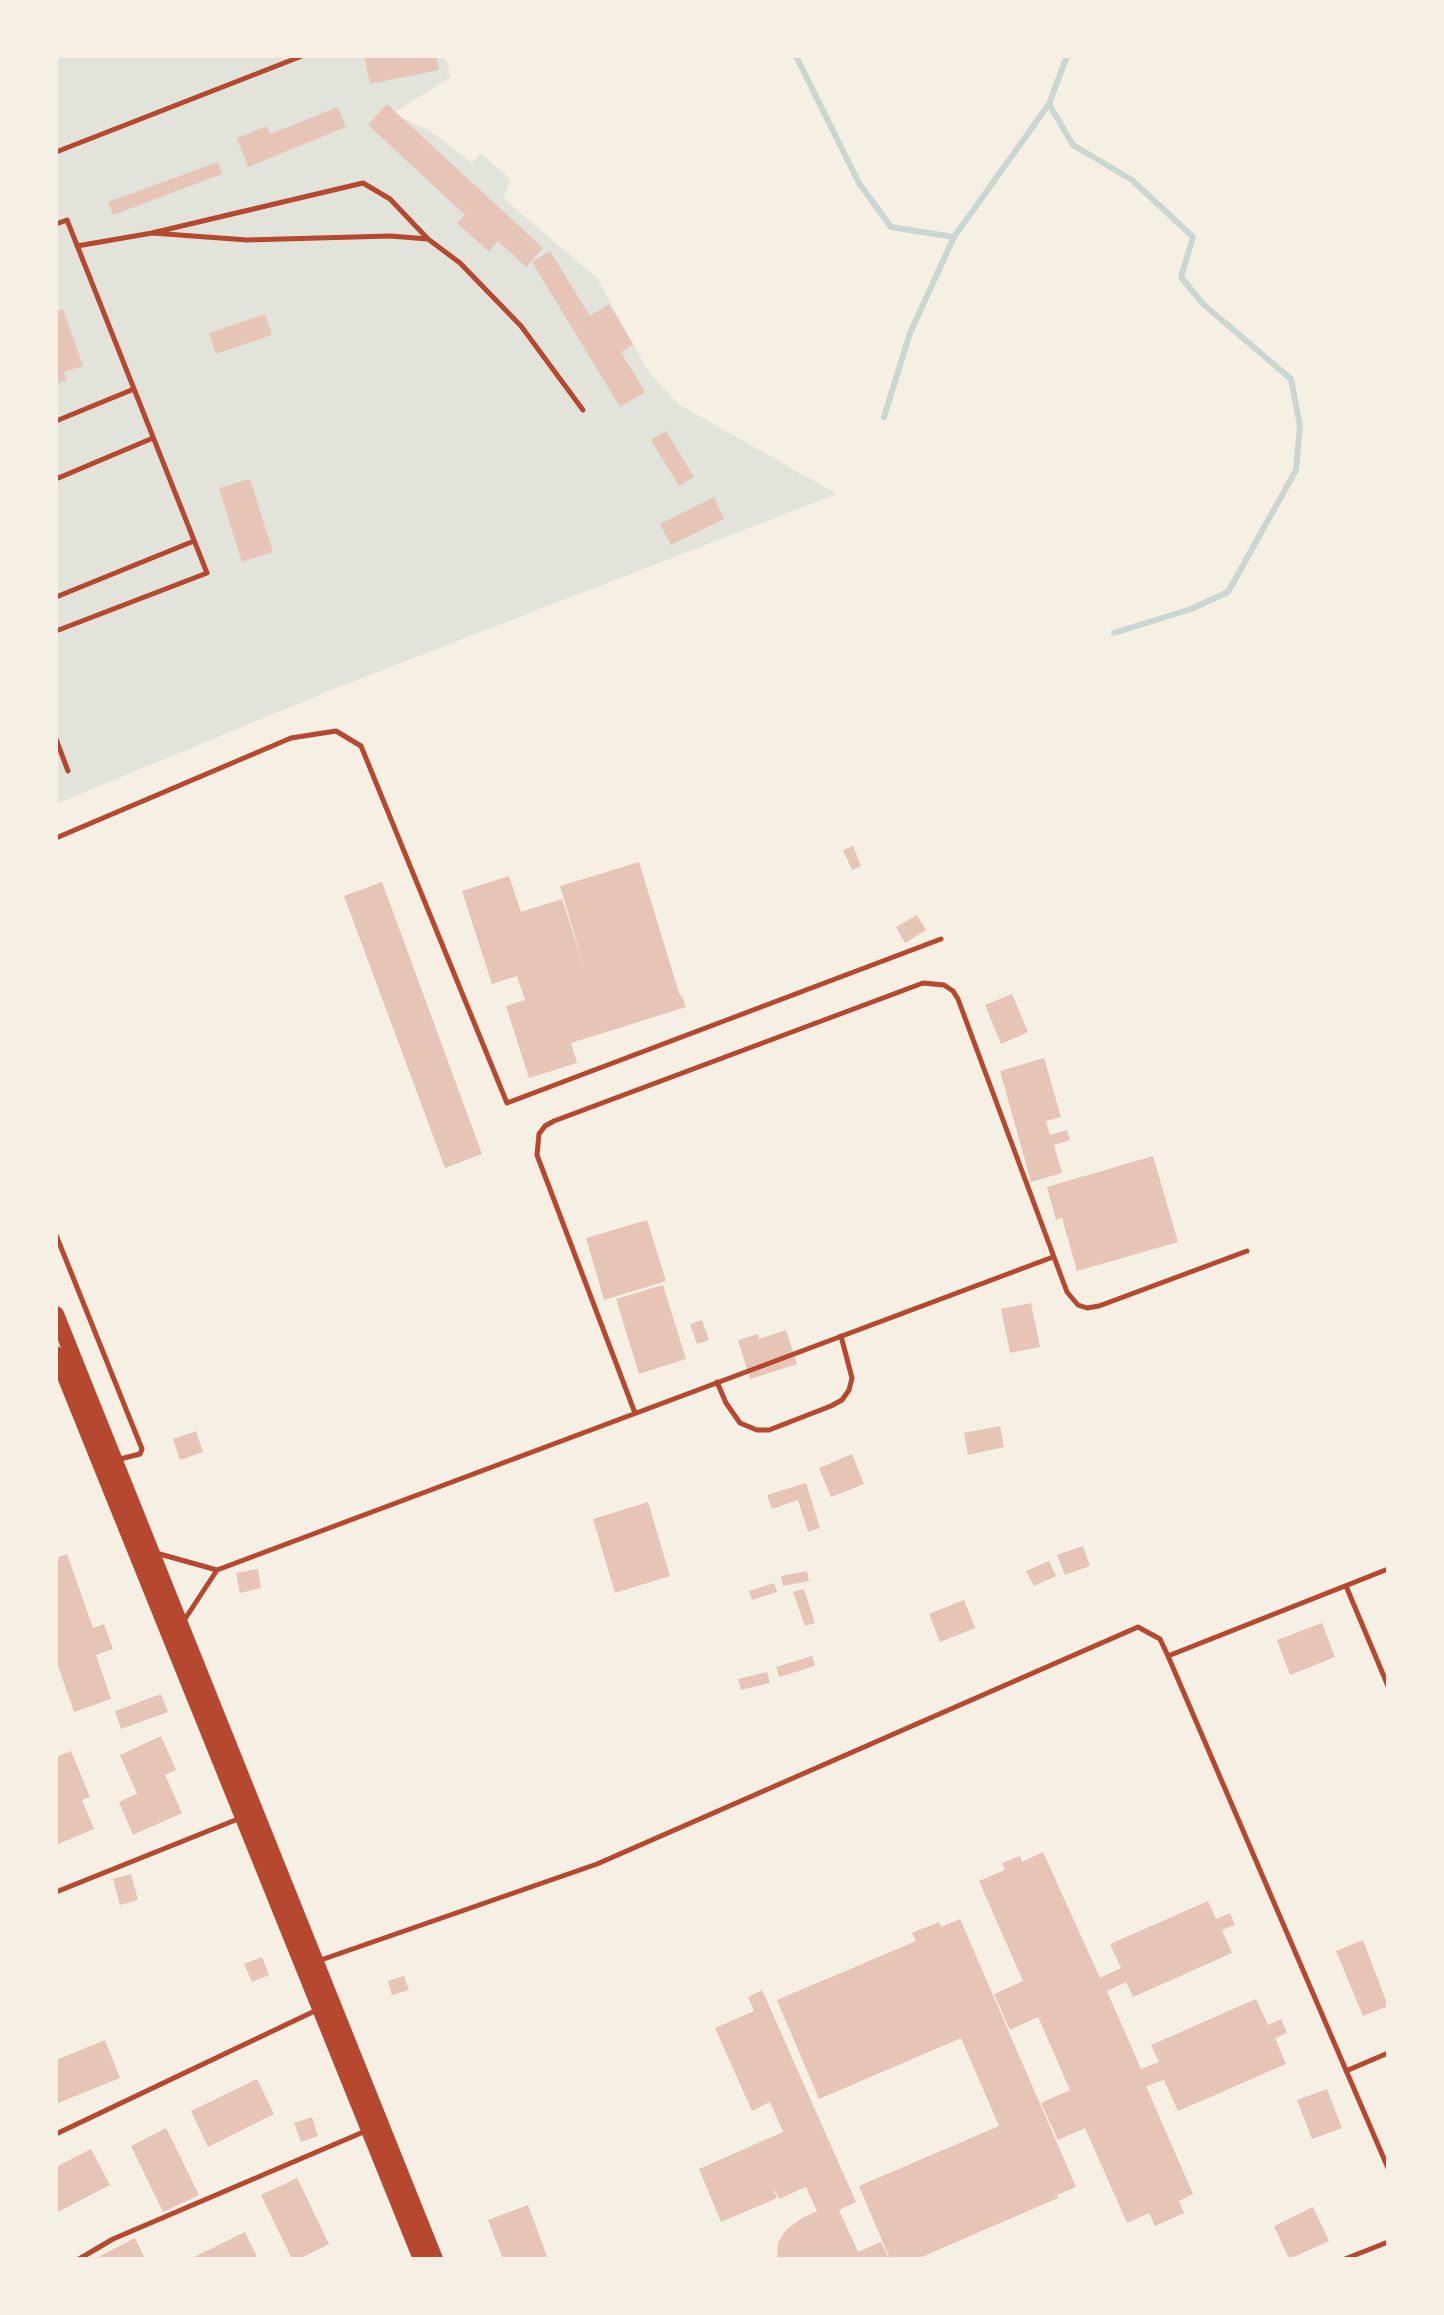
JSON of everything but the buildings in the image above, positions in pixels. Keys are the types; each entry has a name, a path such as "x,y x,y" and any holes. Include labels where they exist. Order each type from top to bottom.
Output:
{"main road":[{"path":"56,1314 435,2259"},
{"path":"57,1358 421,2259"}],"lane":[{"path":"56,152 302,56"},
{"path":"77,246 152,233 363,183 390,199 428,239 460,263 521,326 583,410"},
{"path":"56,224 67,220 207,573 56,631"},
{"path":"152,233 247,240 390,236 428,239"},
{"path":"56,421 134,389"},
{"path":"56,479 153,438"},
{"path":"56,597 194,541"},
{"path":"56,838 291,738 336,731 361,746 507,1103 941,939"},
{"path":"56,739 68,771"},
{"path":"635,1413 537,1155 539,1134 554,1121 923,983 944,985 958,999 1053,1257 1067,1292 1078,1305 1087,1308 1099,1306 1247,1251"},
{"path":"56,1235 142,1449 140,1454 115,1461"},
{"path":"180,1625 217,1570 1053,1257"},
{"path":"717,1382 726,1403 740,1423 757,1430 769,1430 842,1400 852,1378 841,1336"},
{"path":"152,1552 217,1570"},
{"path":"1168,1656 1388,1569"},
{"path":"1346,1586 1388,1686"},
{"path":"316,1962 597,1864 1138,1627 1160,1639 1168,1656 1388,2168"},
{"path":"56,1892 243,1817"},
{"path":"56,2134 320,2009"},
{"path":"1346,2071 1388,2053"},
{"path":"79,2259 113,2239 369,2129"},
{"path":"1345,2259 1388,2242"}],"shaded area":[{"path":"56,56 445,56 451,77 392,114 429,130 472,163 481,153 511,180 503,198 597,278 648,371 678,404 837,494 336,688 56,804"}],"waterway":[{"path":"796,56 859,183 891,227 954,237"},
{"path":"884,417 910,333 954,237 1049,104 1067,56"},
{"path":"1049,104 1073,145 1132,180 1193,237 1181,277 1203,304 1291,379 1300,426 1296,470 1228,592 1191,609 1114,633"}]}
